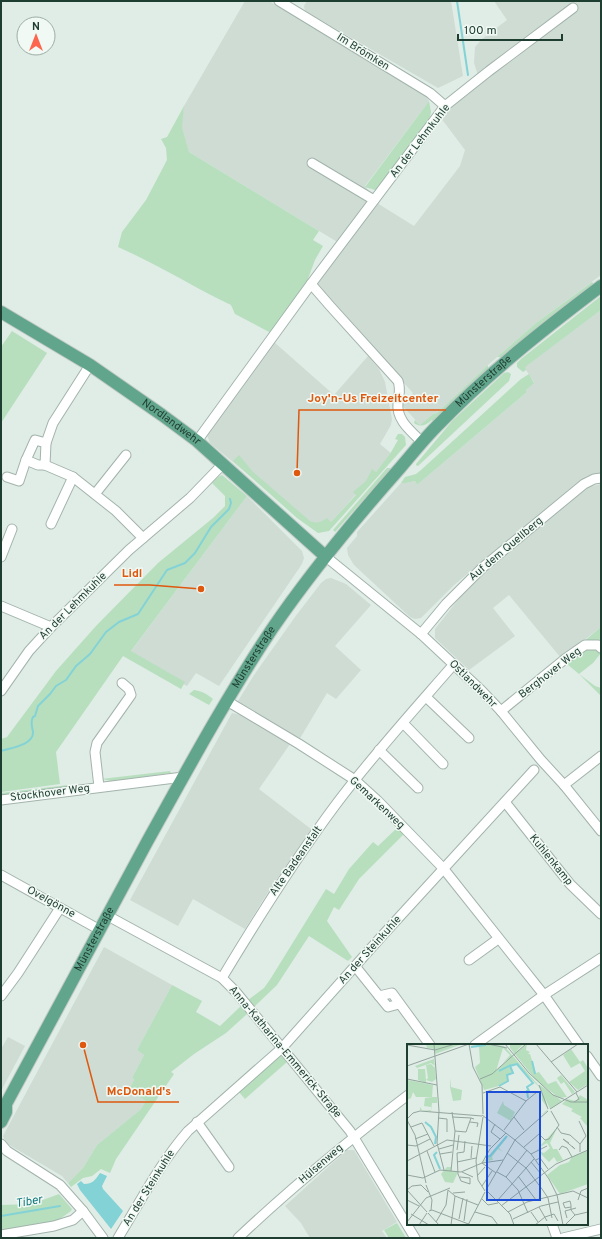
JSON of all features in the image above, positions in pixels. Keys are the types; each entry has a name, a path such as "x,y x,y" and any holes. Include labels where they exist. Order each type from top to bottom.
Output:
{"main road":[{"name":"Münsterstraße","path":"1,1122 6,1112 3,1106 183,777 227,701 272,629 325,556 436,426 502,365 550,325 601,286"},
{"name":"Nordlandwehr","path":"1,312 90,365 197,441 247,488 325,556"}],"street":[{"name":"Im Brömken","path":"279,1 430,93 445,106"},
{"name":"An der Lehmkuhle","path":"197,441 311,284 445,106 573,8"},
{"path":"312,163 374,200"},
{"path":"311,284 330,307 398,381 400,387 399,417 422,442"},
{"path":"45,465 46,443 53,423 90,365"},
{"path":"7,477 19,481 35,440 46,443"},
{"path":"96,494 126,455"},
{"path":"26,460 38,465 45,465 73,477 116,511 143,538"},
{"name":"An der Lehmkuhle","path":"1,691 29,651 51,627 143,538 190,498 223,464"},
{"path":"51,524 73,477"},
{"name":"Auf dem Quellberg","path":"421,634 446,604 482,568 584,484 594,479 601,478"},
{"path":"1,557 12,529"},
{"name":"Ostlandwehr","path":"325,556 421,634 454,664 501,711 601,831"},
{"path":"1,606 51,627"},
{"name":"Berghover Weg","path":"501,711 585,645 598,645 601,648"},
{"name":"Alte Badeanstalt","path":"222,978 270,899 336,804 379,750 454,664"},
{"name":"Stockhover Weg","path":"100,787 95,752 97,743 131,695 129,689 122,684"},
{"path":"426,697 469,738"},
{"name":"Gemarkenweg","path":"227,701 299,744 355,780 377,800 444,868 498,939 544,994 578,1044"},
{"path":"402,723 443,764"},
{"path":"379,750 418,788"},
{"path":"564,785 601,756"},
{"name":"An der Steinkuhle","path":"118,1238 176,1145 197,1122 282,1048 534,770"},
{"name":"Stockhover Weg","path":"1,800 183,777"},
{"name":"Kuhlenkamp","path":"506,802 570,884 601,914"},
{"name":"Ovelgönne","path":"1,875 100,930"},
{"path":"1,996 18,973 60,908"},
{"name":"Anna-Katharina-Emmerick-Straße","path":"108,916 222,978 236,992 353,1136 407,1225"},
{"path":"470,960 498,939"},
{"path":"476,1044 544,994 601,958"},
{"path":"355,966 379,996 392,993 429,1044"},
{"path":"588,1057 601,1076"},
{"name":"Hülsenweg","path":"238,1238 353,1136 407,1096"},
{"path":"197,1122 229,1167"},
{"path":"1,1144 4,1151 60,1185 83,1211 103,1238"},
{"path":"1,1235 54,1226 73,1220 83,1211"},
{"name":"Anna-Katharina-Emmerick-Straße","path":"407,1225 415,1238"},
{"path":"552,1225 557,1238"},
{"path":"563,1238 601,1229"}],"shaded area":[{"path":"245,1 269,1 426,96 429,101 365,186 377,203 414,226 460,166 465,150 441,118 478,75 474,63 475,47 482,39 507,20 494,1 601,1 601,275 536,323 488,365 437,413 433,414 420,425 401,404 413,393 316,285 344,246 189,152 181,128 184,106"},
{"path":"307,1 451,1 463,76 438,88 305,11 304,6"},
{"path":"601,310 601,473 587,476 574,485 454,585 421,618 415,619 410,617 354,565 348,555 347,548 357,536 357,532 401,483 415,481 417,485 527,392 526,390 534,382 524,367"},
{"path":"274,342 334,395 368,356 379,369 385,382 392,419 391,425 380,444 392,454 325,529 312,527 210,443 207,435"},
{"path":"601,484 601,627 561,658 509,595 493,608 515,636 469,670 435,638 435,629 464,592 478,578 582,491 589,487"},
{"path":"247,496 302,551 304,558 302,564 219,686 196,673 187,686 129,654"},
{"path":"331,578 346,584 371,605 335,646 361,670 336,699 327,693 299,740 238,704 238,701 254,675 295,617 321,583 326,579"},
{"path":"232,713 246,717 290,744 259,789 311,829 245,929 193,899 178,926 130,900"},
{"path":"104,947 172,985 137,1050 144,1055 132,1078 134,1080 128,1091 146,1101 140,1110 97,1145 83,1168 68,1183 62,1176 6,1143 3,1136"},
{"path":"8,1037 25,1046 1,1091 1,1049"},
{"path":"347,1150 354,1150 397,1222 382,1231 387,1238 310,1238 301,1223 285,1206"}],"green space":[{"path":"429,101 431,112 430,117 378,188 375,190 365,187"},
{"path":"184,106 182,128 189,152 319,231 313,240 323,246 315,260 306,284 271,333 235,314 231,305 118,247 122,232 146,200 167,160 166,148 161,139 167,137"},
{"path":"592,282 594,284 592,287 502,357 497,357 536,323"},
{"path":"601,296 601,310 525,367 526,370 523,372 517,367 517,363 521,359"},
{"path":"12,331 47,353 1,423 1,347"},
{"path":"488,365 488,371 433,422 432,420 421,426 414,423 415,420 420,425 433,414 437,413"},
{"path":"508,372 511,374 509,381 418,466 416,465 453,420 504,373"},
{"path":"529,374 534,383 526,390 527,392 417,485 415,481 401,483 405,477 416,474 421,470 521,379"},
{"path":"398,434 402,434 405,437 406,445 329,531 318,533 297,518 233,461 239,455 253,472 310,521 319,522 327,518 331,522 356,495 353,492 366,481 372,469 376,472 390,454 398,440 395,439"},
{"path":"387,468 391,468 335,532 333,530"},
{"path":"222,475 247,496 131,651 185,682 181,689 123,656 56,752 60,784 1,792 1,739 7,737 56,671 96,626 158,563 213,518 225,506 225,496 212,483"},
{"path":"288,594 286,600 247,655"},
{"path":"601,627 601,643 593,640 583,642"},
{"path":"591,648 601,653 593,663 579,674 567,664 587,649"},
{"path":"579,674 595,686 601,688 601,696"},
{"path":"194,690 200,691 213,699 209,705 189,694"},
{"path":"170,771 171,773 112,781 101,779"},
{"path":"68,785 68,788 1,797 1,793"},
{"path":"397,828 404,834 359,879 339,910 334,907 327,921 352,957 348,961 309,936 277,985 254,1007 248,1000 264,988 326,889 334,894 349,869 373,842 378,846"},
{"path":"172,985 202,1001 196,1012 220,1026 241,1006 247,1014 226,1033 194,1054 171,1072 174,1074 116,1159 110,1173 101,1169 92,1176 83,1178 71,1187 68,1183 83,1168 97,1145 140,1110 146,1101 128,1091 134,1080 132,1078 144,1055 137,1050"},
{"path":"280,1054 287,1062 245,1099 238,1091"},
{"path":"59,1194 72,1209 57,1221 1,1230 1,1205 32,1204"},
{"path":"397,1223 406,1238 389,1238 384,1230"}],"water":[{"path":"100,1173 107,1176 102,1186 103,1189 123,1211 111,1229 80,1190 77,1184 81,1181 84,1184 92,1182"}],"waterway":[{"path":"457,1 468,75"},
{"path":"1,751 21,745 30,740 33,732 32,721 38,706 56,686 66,680 76,666 90,654 106,632 119,622 138,614 167,570 185,563 195,553 211,527 229,509 231,503 230,499"},
{"name":"Tiber","path":"1,1216 60,1206"}],"place":[{"name":"Joy'n-Us Freizeitcenter","path":"297,473"},
{"name":"Lidl","path":"201,589"},
{"name":"McDonald's","path":"83,1045"}]}
